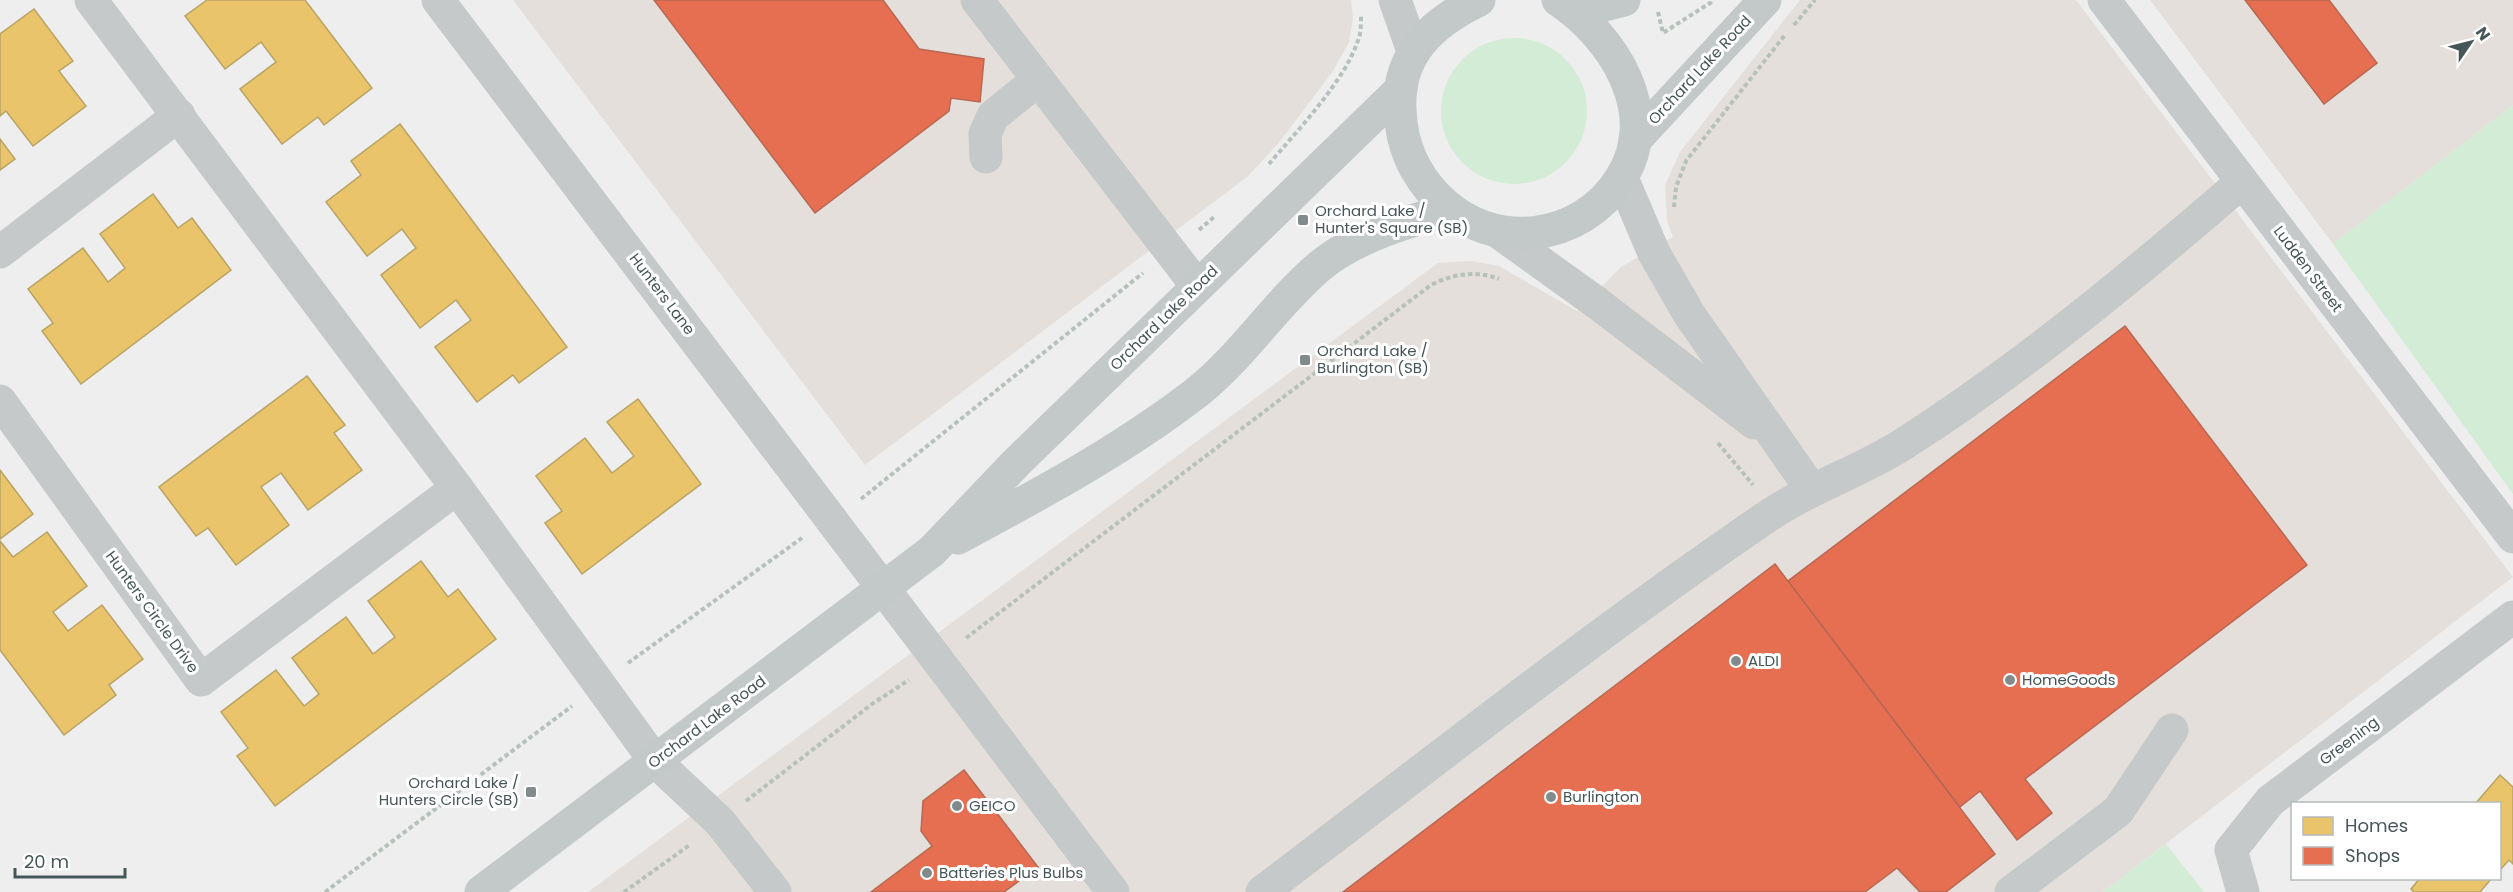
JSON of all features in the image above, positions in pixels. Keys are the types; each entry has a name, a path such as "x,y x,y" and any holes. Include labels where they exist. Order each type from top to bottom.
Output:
{"main road":[{"path":"1479,0 1437,23 1413,51 1404,70 1400,117 1405,149 1415,170 1449,210 1479,227 1501,234 1533,234 1582,216 1605,199 1622,178 1635,140 1634,112 1621,66 1598,32 1568,6"},
{"path":"1568,6 1624,0"},
{"name":"Orchard Lake Road","path":"1635,140 1765,0"},
{"name":"Orchard Lake Road","path":"482,892 884,590 932,551 1016,463 1401,89"},
{"name":"Orchard Lake Road","path":"932,551 1038,495 1135,438 1198,391 1322,265 1395,227 1449,210"}],"street":[{"path":"91,0 457,488 655,761 720,822 775,892"},
{"name":"Hunters Lane","path":"438,0 1113,892"},
{"path":"977,0 1197,286"},
{"path":"1395,0 1413,51"},
{"name":"Ludden Street","path":"2104,0 2513,537"},
{"path":"986,157 985,134 993,116 1038,80"},
{"path":"0,252 179,115"},
{"path":"1622,178 1654,253 1689,314 1811,489"},
{"path":"1262,892 1554,669 1774,512 1811,489 1902,445 1981,391 2064,330 2242,182"},
{"path":"1501,234 1606,309 1772,436"},
{"name":"Hunters Circle Drive","path":"0,401 201,680 457,488"},
{"name":"Greening","path":"2243,892 2231,850 2270,801 2513,617"},
{"path":"2011,892 2118,811 2172,730"}],"path":[{"path":"1676,213 1676,188 1686,161 1815,0"},
{"path":"1268,165 1333,85 1352,54 1360,30 1360,8"},
{"path":"325,892 758,569 896,473 1222,210"},
{"path":"624,892 1431,285 1449,276 1475,273 1506,282"},
{"path":"1713,438 1774,512"}],"shaded area":[{"path":"513,0 1351,0 1353,18 1349,42 1333,71 1278,144 1247,177 865,465"},
{"path":"1800,0 2076,0 2513,577 2103,892 588,892 1438,263 1471,261 1499,266 1577,311 1621,267 1673,237 1667,221 1665,185 1680,152"},
{"path":"2150,0 2513,0 2513,105 2333,244"}],"green space":[{"path":"1514,38 1542,44 1565,60 1581,83 1587,111 1581,139 1565,162 1542,178 1514,184 1486,178 1463,162 1447,139 1441,111 1447,83 1463,60 1486,44"},
{"path":"2513,105 2513,494 2333,244"},
{"path":"2166,844 2204,892 2103,892"}],"building: Homes":[{"path":"207,0 305,0 372,88 324,125 318,117 282,144 240,89 276,62 261,42 225,69 185,16"},
{"path":"34,9 73,61 59,71 86,106 33,146 6,111 0,116 0,34"},
{"path":"400,124 567,347 519,383 513,375 477,402 435,347 471,320 456,300 420,328 381,275 416,248 402,229 367,256 326,202 361,175 351,161"},
{"path":"0,139 15,159 0,170"},
{"path":"153,194 178,228 192,218 231,270 81,384 42,331 53,323 28,289 83,248 108,282 125,268 100,234"},
{"path":"307,376 345,425 334,433 362,470 308,510 281,473 261,487 289,525 236,565 208,528 196,536 159,487"},
{"path":"638,399 701,484 582,574 545,523 562,511 536,476 585,438 612,473 634,456 607,422"},
{"path":"0,470 33,514 0,539"},
{"path":"47,532 87,586 53,612 68,631 102,605 143,659 109,685 116,695 64,735 0,650 0,541 13,557"},
{"path":"421,561 448,597 458,589 496,639 275,806 237,756 248,748 221,712 276,670 304,706 319,694 292,658 346,617 373,654 395,637 368,601"},
{"path":"2500,775 2513,787 2513,864 2509,860 2501,869 2501,802 2477,802"},
{"path":"2418,880 2490,880 2480,892 2414,892 2411,889"}],"building: Shops":[{"path":"654,0 883,0 919,49 984,59 980,102 951,98 949,111 815,213"},
{"path":"2245,0 2329,0 2377,63 2324,104"},
{"name":"HomeGoods","path":"2125,326 2307,565 2025,779 2052,813 2017,840 1980,791 1960,807 1788,581"},
{"path":"1775,564 1995,854 1946,892 1920,892 1897,868 1865,892 1343,892"},
{"path":"964,770 1038,867 1004,892 871,892 932,846 921,831 923,801"}],"place":[{"name":"Orchard Lake / Hunter's Square (SB)","path":"1303,220"},
{"name":"Orchard Lake / Burlington (SB)","path":"1305,360"},
{"name":"ALDI","path":"1736,661"},
{"name":"HomeGoods","path":"2010,680"},
{"name":"Orchard Lake / Hunters Circle (SB)","path":"531,792"},
{"name":"Burlington","path":"1551,797"},
{"name":"GEICO","path":"957,806"},
{"name":"Batteries Plus Bulbs","path":"927,873"}]}
